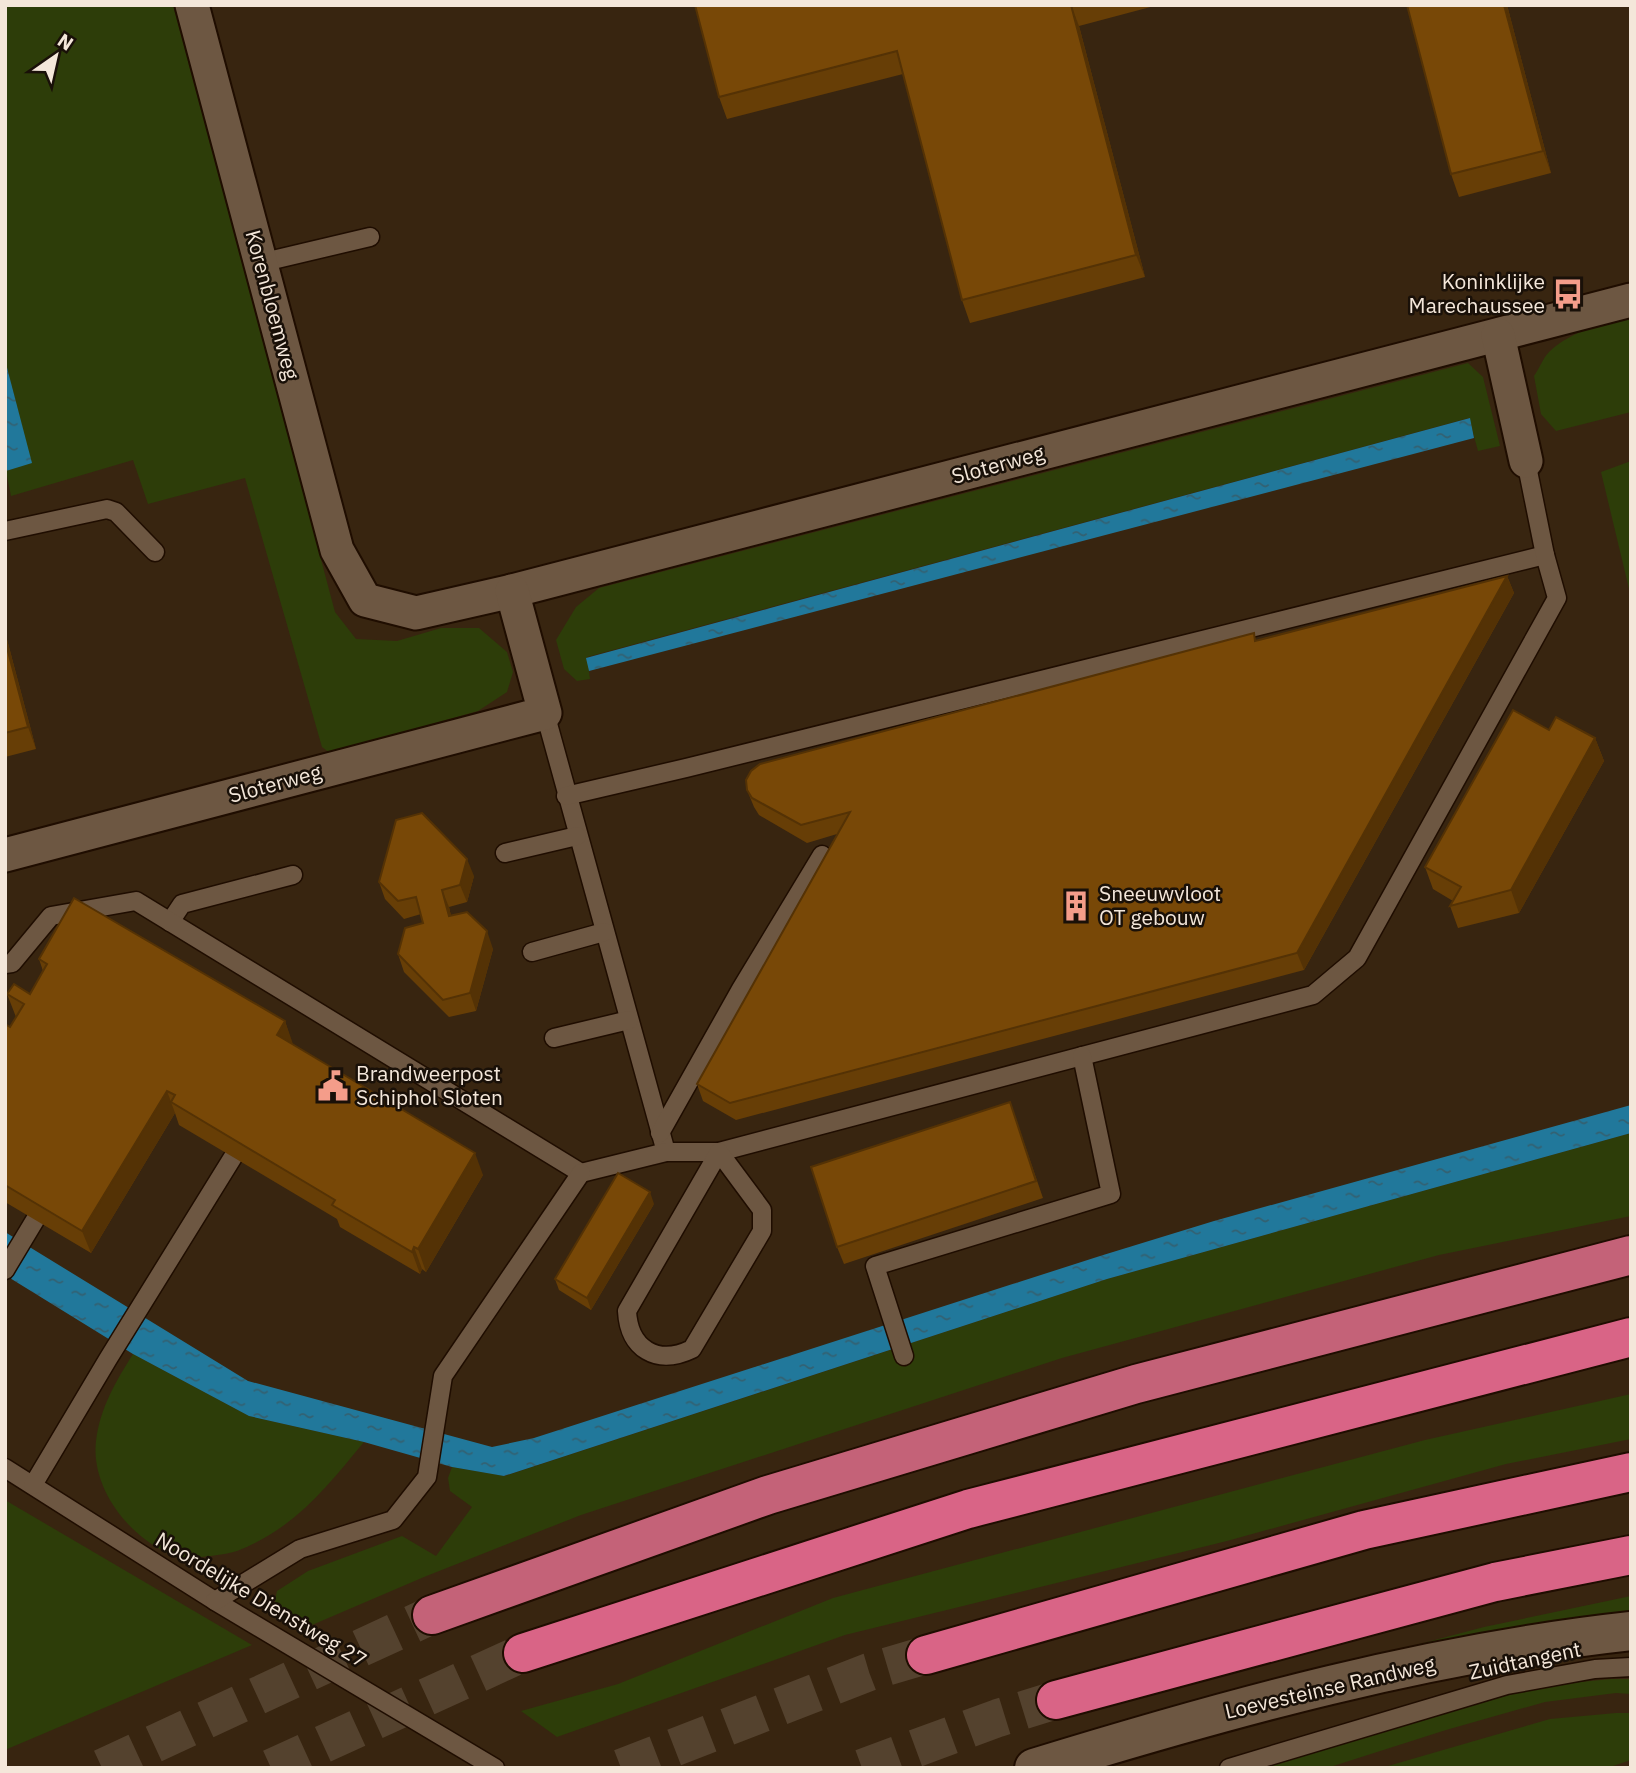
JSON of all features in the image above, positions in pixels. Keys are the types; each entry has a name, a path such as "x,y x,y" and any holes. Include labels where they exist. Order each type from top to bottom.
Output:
{"highway":[{"path":"432,1615 768,1495 1136,1384 1631,1255"},
{"path":"523,1653 968,1509 1631,1337"},
{"path":"926,1655 1364,1530 1631,1472"},
{"path":"1056,1700 1495,1582 1631,1555"}],"street":[{"name":"Korenbloemweg","path":"192,5 337,550 365,600"},
{"name":"Sloterweg","path":"365,600 416,613 512,592 1631,300"},
{"path":"1498,335 1526,461"},
{"path":"512,592 545,713"},
{"name":"Sloterweg","path":"5,855 545,713"},
{"name":"Loevesteinse Randweg","path":"1034,1768 1141,1735 1349,1681 1534,1642 1631,1631"}],"lane":[{"path":"260,263 370,237"},
{"path":"215,1601 300,1549 393,1520 427,1477 443,1376 581,1173 666,1152 719,1152 1313,995 1357,958 1557,598 1545,555 1526,461"},
{"path":"5,531 107,509 116,512 155,552"},
{"path":"566,796 1545,555"},
{"path":"545,713 666,1152"},
{"path":"505,853 577,836"},
{"path":"660,1133 741,989 822,855"},
{"path":"170,922 181,904 293,875"},
{"path":"5,964 12,963 51,916 136,901 581,1173"},
{"path":"532,952 604,932"},
{"path":"554,1038 629,1020"},
{"path":"904,1356 875,1266 1111,1195 1082,1056"},
{"path":"719,1152 762,1210 762,1230 692,1349 666,1357 653,1354 641,1347 632,1337 627,1311 719,1152"},
{"path":"33,1485 233,1157"},
{"path":"5,1270 35,1220"},
{"name":"Noordelijke Dienstweg 27","path":"5,1468 215,1601 495,1768"},
{"name":"Zuidtangent","path":"1228,1768 1507,1685 1595,1669 1631,1667"}],"green space":[{"path":"5,5 173,5 335,612 356,639 397,641 441,628 479,628 507,652 513,672 507,692 478,711 330,753 322,747 245,478 148,504 133,460 11,496 6,471 31,462 5,360"},
{"path":"1631,317 1631,412 1556,431 1541,414 1534,376 1545,357 1558,345 1577,334"},
{"path":"1468,363 1483,377 1500,446 1478,451 1469,418 587,657 590,679 577,681 564,669 556,640 576,607 599,588"},
{"path":"1631,461 1631,597 1601,472"},
{"path":"1631,1133 1631,1216 1439,1255 1062,1358 581,1515 424,1577 298,1631 281,1619 276,1611 277,1591 308,1571 402,1536 436,1556 472,1507 450,1491 448,1478 452,1467 505,1476 1107,1279"},
{"path":"133,1354 249,1416 364,1442 308,1506 276,1531 237,1551 199,1557 174,1556 146,1540 122,1517 104,1489 99,1473 96,1441 101,1417"},
{"path":"1631,1394 1631,1439 1506,1464 1227,1541 845,1635 557,1737 521,1711 618,1684 833,1598 1425,1440"},
{"path":"5,1500 252,1645 5,1750"},
{"path":"1631,1596 1631,1622 1219,1697 1484,1627"},
{"path":"1631,1679 1631,1694 1616,1693 1545,1702 1327,1768 1260,1768 1539,1686"},
{"path":"1631,1713 1631,1760 1607,1768 1381,1768 1550,1719"}],"water":[{"path":"5,360 32,463 6,471 5,469"},
{"path":"1470,418 1474,438 589,671 586,658"},
{"path":"1631,1105 1631,1133 1107,1279 504,1476 452,1467 364,1442 249,1416 133,1354 5,1275 5,1232 248,1381 492,1447 534,1438 1214,1221"}],"building":[{"path":"695,5 1071,5 1136,255 962,300 897,51 719,97"},
{"path":"1407,5 1504,5 1543,151 1451,174"},
{"name":"Sneeuwvloot OT gebouw","path":"1507,576 1297,953 730,1103 697,1084 850,812 801,825 752,798 747,790 746,780 751,771 760,764 1254,633 1255,641"},
{"path":"5,640 28,727 5,733"},
{"path":"1513,710 1549,730 1556,717 1595,738 1511,890 1450,906 1461,887 1425,867"},
{"path":"422,813 467,859 460,885 442,890 449,916 467,912 487,931 470,993 443,1000 398,954 405,928 423,923 416,897 398,901 379,882 396,820"},
{"path":"74,898 285,1021 277,1035 475,1153 418,1249 414,1247 412,1252 332,1205 335,1200 171,1102 175,1095 167,1091 82,1231 5,1185 5,1024 10,1027 24,1004 7,994 14,984 30,994 47,964 39,959"},
{"path":"1010,1102 1036,1181 837,1247 811,1167"},
{"path":"618,1173 650,1192 587,1298 555,1279"}],"tunnel":[{"path":"102,1768 432,1615"},
{"path":"271,1768 523,1653"},
{"path":"621,1768 869,1672 926,1655"},
{"path":"862,1768 998,1718 1056,1700"}],"place":[{"name":"Koninklijke Marechaussee","path":"1568,294"},
{"name":"Sneeuwvloot OT gebouw","path":"1076,906"},
{"name":"Brandweerpost Schiphol Sloten","path":"333,1086"}]}
